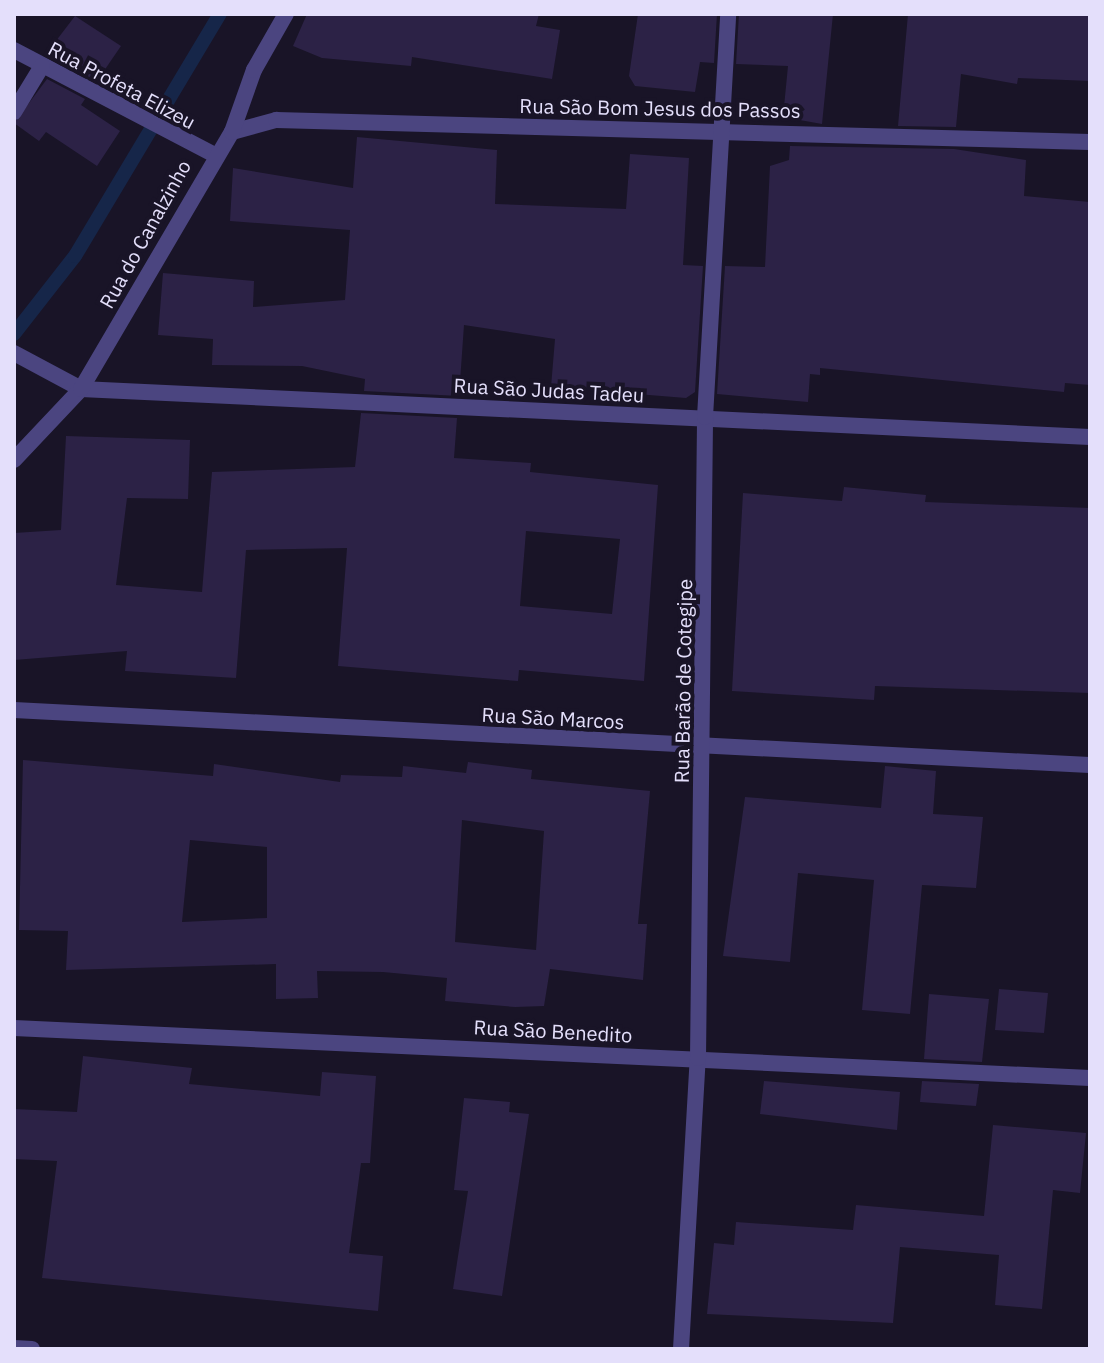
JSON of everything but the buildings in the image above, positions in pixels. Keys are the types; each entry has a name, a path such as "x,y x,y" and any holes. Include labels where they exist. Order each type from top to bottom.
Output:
{"street":[{"name":"Rua do Canalzinho","path":"14,460 81,389 213,154 232,132 254,70 286,14"},
{"name":"Rua Barão de Cotegipe","path":"681,1349 698,1058 705,417 719,128 728,14"},
{"name":"Rua Profeta Elizeu","path":"14,50 121,110 213,154"},
{"path":"14,112 42,66"},
{"name":"Rua São Bom Jesus dos Passos","path":"232,132 276,120 719,128 1090,142"},
{"name":"Rua São Judas Tadeu","path":"14,353 81,389 1090,437"},
{"name":"Rua São Marcos","path":"14,710 1090,765"},
{"name":"Rua São Benedito","path":"14,1028 1090,1078"},
{"path":"14,1348 32,1349"}],"waterway":[{"path":"14,334 75,256 220,14"}]}
